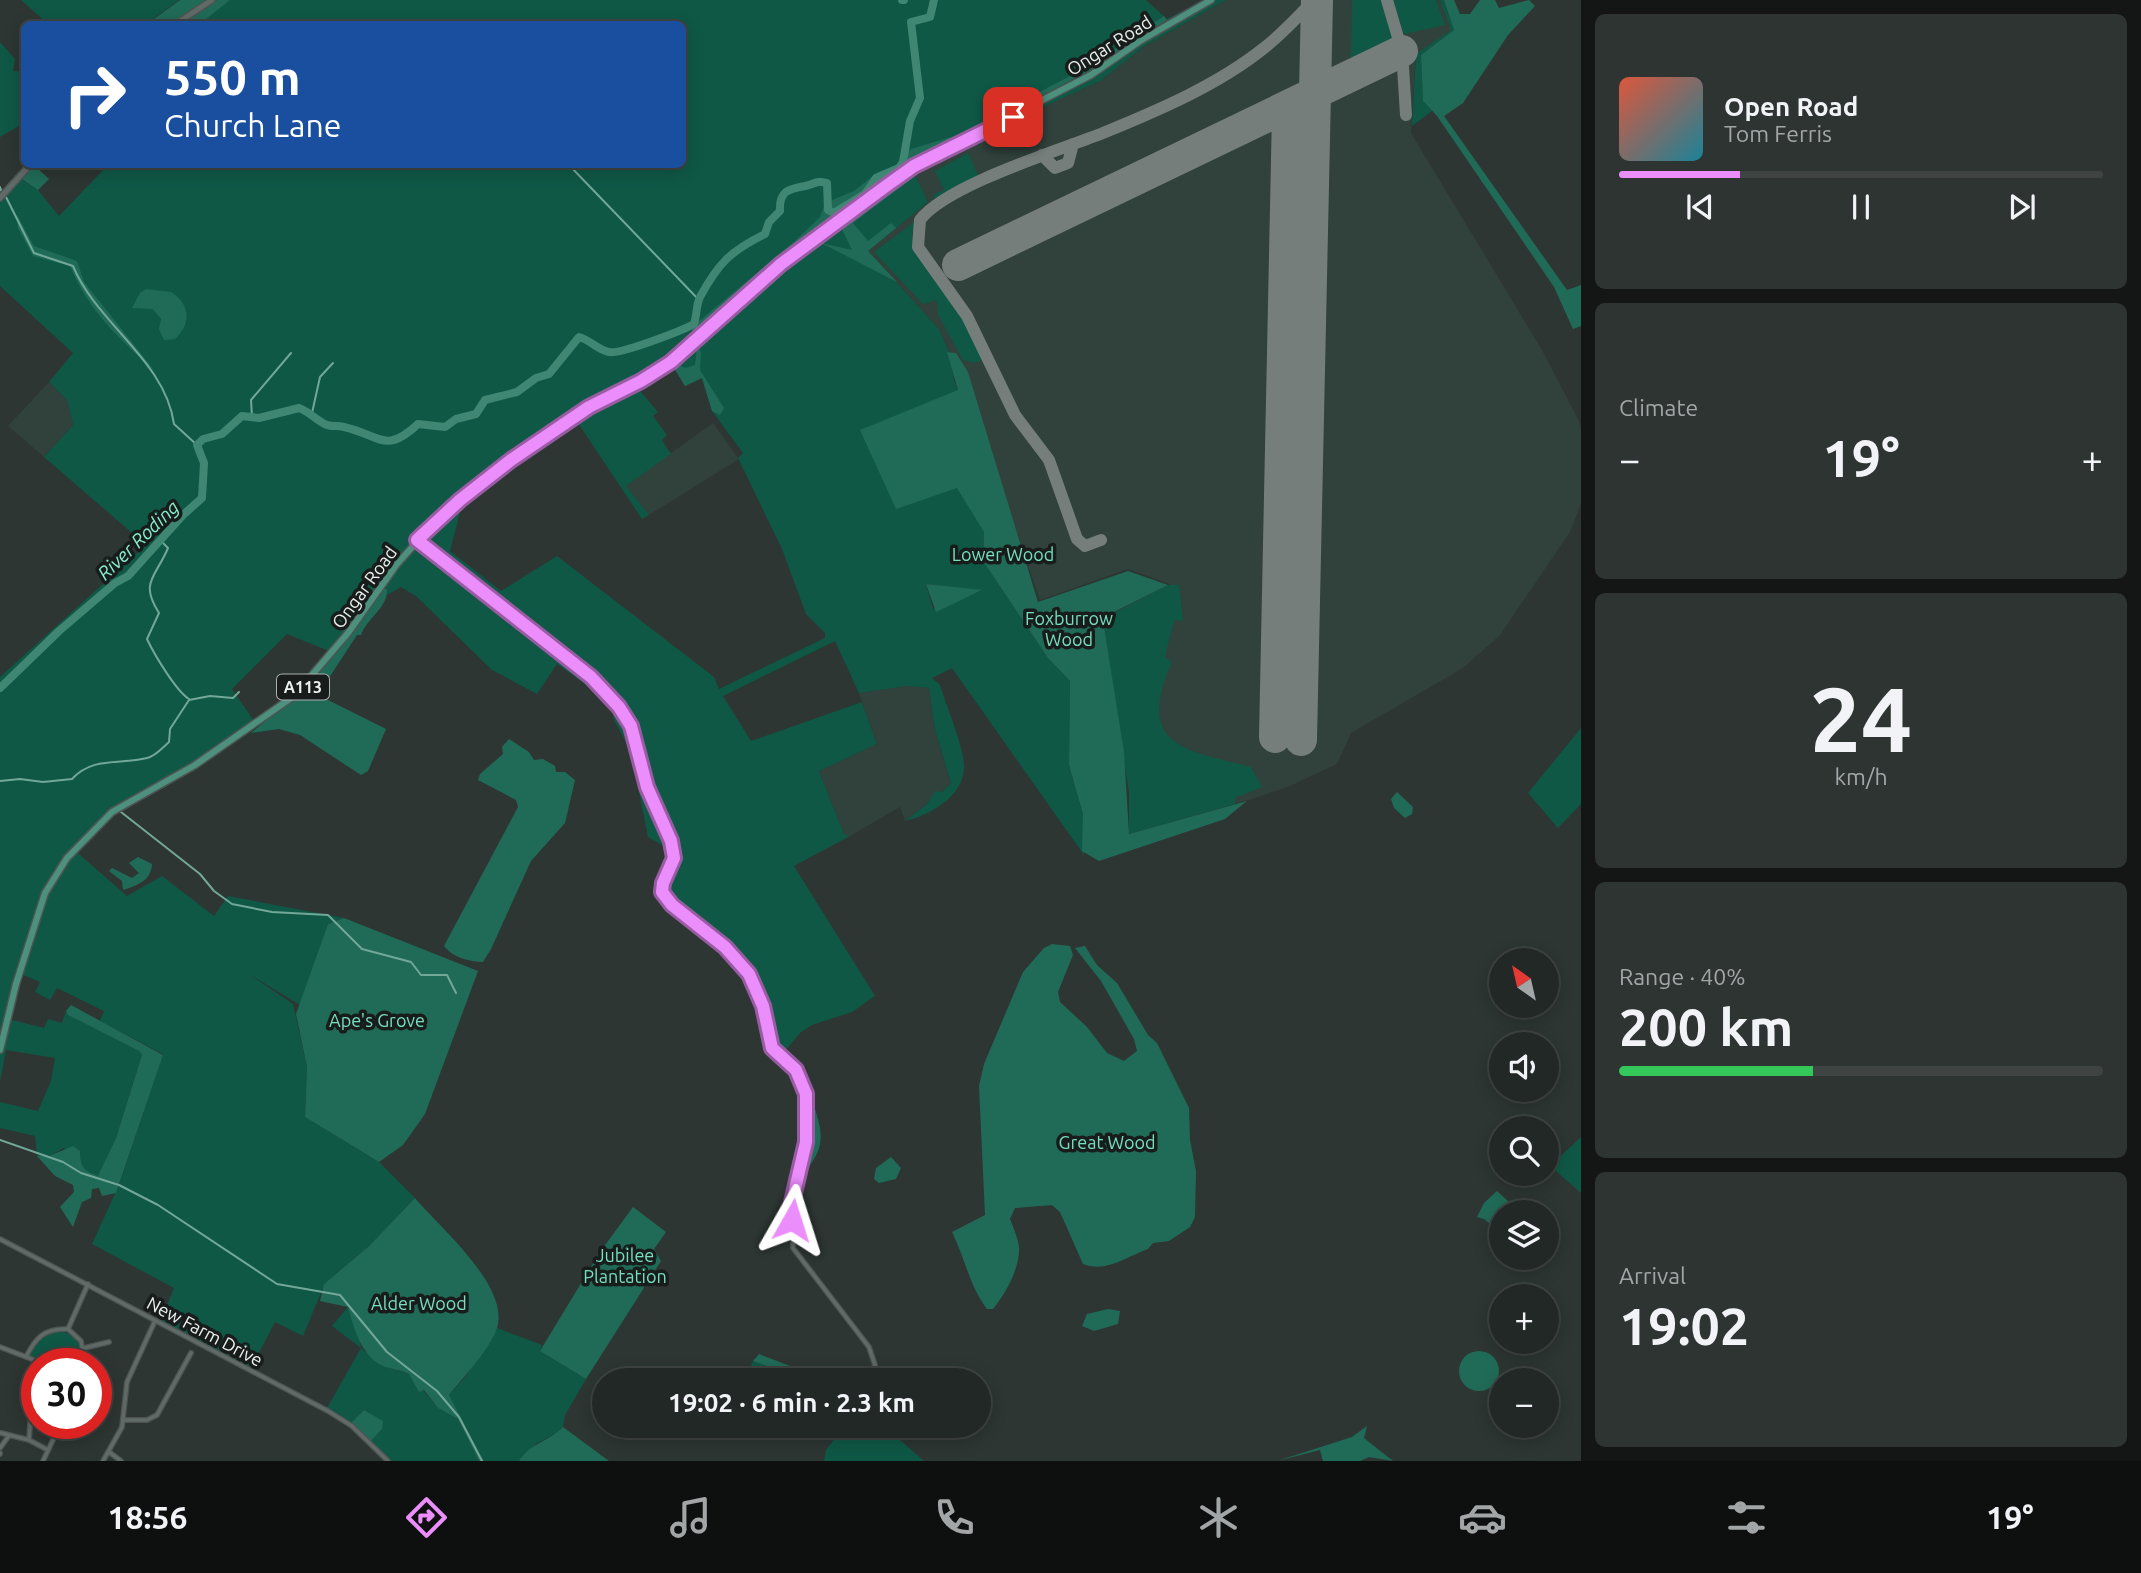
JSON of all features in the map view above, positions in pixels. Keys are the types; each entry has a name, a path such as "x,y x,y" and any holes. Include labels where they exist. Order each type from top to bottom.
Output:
{"main road":[{"name":"Ongar Road","path":"0,1050 16,984 45,893 67,858 112,811 195,765 294,696 348,633 417,540 460,500 511,460 589,407 641,381 671,362 781,264 914,166 1091,75 1140,41 1211,0"}],"street":[{"path":"180,21 212,0"},
{"path":"0,198 27,168"},
{"path":"417,540 591,677 619,707 631,726 647,787 671,841 674,858 662,892 672,905 725,947 749,974 763,1006 772,1048 789,1061 801,1081 807,1105 806,1130 792,1202 793,1248 869,1347 874,1368"},
{"name":"New Farm Drive","path":"0,1239 337,1416 388,1461"},
{"path":"68,1329 88,1284"},
{"path":"103,1461 124,1420 127,1382 155,1321"},
{"path":"31,1348 45,1331 68,1329 76,1335 84,1348 109,1342"},
{"path":"0,1348 21,1355"},
{"path":"124,1420 147,1420 157,1415 191,1353"},
{"path":"1,1433 8,1437 29,1440 48,1450"},
{"path":"0,1448 8,1437"},
{"path":"43,1461 53,1439"},
{"path":"108,1452 121,1461"}],"shaded area":[{"path":"1226,0 1440,0 1451,30 1416,55 1411,133 1542,350 1578,419 1581,430 1581,504 1570,532 1500,635 1463,668 1351,733 1337,764 1290,786 1252,799 1129,833 1129,789 1103,626 1114,613 1170,584 1128,569 1040,600 968,395 939,329 868,251 928,202 914,173 1004,125 1100,81 1145,46"},
{"path":"49,382 67,400 73,425 44,457 8,426"},
{"path":"713,423 739,459 649,515 625,486"},
{"path":"907,686 929,688 935,730 951,784 905,821 900,807 850,836 844,834 819,771 877,744 859,693"}],"green space":[{"path":"21,0 179,0 150,21 45,21"},
{"path":"180,0 208,0 176,21 151,21"},
{"path":"217,0 1146,0 1167,19 1203,0 1226,0 1145,46 1100,81 1004,125 914,173 928,202 868,251 939,329 949,352 954,379 970,427 984,532 983,561 1048,658 1070,681 1069,765 1083,814 1084,855 952,668 932,678 940,685 957,735 963,755 963,775 953,795 945,802 925,814 905,821 928,803 935,791 942,792 951,783 935,730 929,688 907,686 859,693 835,641 723,696 751,741 862,702 877,744 819,771 844,834 850,836 794,866 875,996 852,1012 812,1025 800,1033 778,1059 766,1037 761,1005 747,974 715,941 663,898 658,887 665,855 662,845 648,837 631,752 613,718 614,710 607,700 557,664 537,694 492,670 416,596 401,587 387,595 387,589 384,588 369,598 329,651 287,634 232,689 254,721 214,750 115,806 72,848 127,896 162,876 214,916 228,896 344,918 328,924 300,1005 249,974 293,1004 307,1067 305,1117 379,1162 415,1198 369,1246 325,1283 303,1336 275,1322 251,1368 160,1322 174,1288 92,1244 119,1185 163,1054 100,1021 104,1011 57,988 50,1000 35,992 40,982 16,972 4,1018 44,1028 48,1019 62,1023 66,1011 68,1015 142,1055 116,1138 98,1177 85,1171 64,1148 49,1156 37,1156 35,1136 0,1128 0,1102 38,1111 51,1081 55,1058 6,1050 0,1082 0,677 146,545 44,457 73,425 67,400 49,382 73,353 0,286 0,202 22,179 38,190 59,216 105,168 686,168 686,21 185,21","holes":["672,364 685,386 702,378 712,411 743,453 738,458 782,549 806,614 825,633 825,638 719,689 714,677 557,556 501,591 450,551 465,493 619,389","926,584 981,591 933,609"]},
{"path":"217,0 230,0 204,21 185,21"},
{"path":"1352,0 1384,0 1396,39 1351,57"},
{"path":"1392,0 1436,0 1445,25 1404,34"},
{"path":"1440,0 1444,0 1454,30 1421,55 1423,101 1432,111 1412,126 1416,54 1451,30"},
{"path":"1444,0 1454,0 1460,14 1470,14 1480,0 1495,0 1499,8 1529,0 1535,6 1508,35 1463,103 1444,116 1567,290 1581,285 1581,326 1573,329 1554,287 1437,116 1423,101 1421,55 1454,30"},
{"path":"1164,16 1167,20 1090,70 895,174 781,258 696,333 692,331 692,327 820,217 825,203 854,191 878,172 896,166 911,149 958,135 1089,66"},
{"path":"0,42 15,59 13,71 21,72 21,125 0,137"},
{"path":"968,153 979,177 935,199 933,195 944,190 935,171"},
{"path":"31,168 37,168 49,179 38,190 22,179"},
{"path":"912,172 915,176 853,223 868,241 891,223 896,228 868,251 897,282 821,243 852,250 842,229 829,233 814,245 813,243"},
{"path":"17,215 34,246 77,261 84,282 154,370 95,310 70,266 33,256 18,228"},
{"path":"917,220 912,234 914,247 933,278 958,308 984,359 975,363 963,360 938,315 937,300 923,304 874,252"},
{"path":"146,289 171,292 182,302 186,320 175,339 164,340 159,329 161,319 153,309 132,308 140,293"},
{"path":"697,348 701,352 700,370 724,408 720,415 712,411 702,378 685,386 674,368 678,364 685,368 695,365"},
{"path":"947,352 956,353 968,372 1038,602 1128,571 1168,585 1114,612 1104,627 1124,752 1129,834 1247,801 1225,819 1099,861 1082,851 1083,814 1069,765 1070,681 1048,658 983,561 984,532 957,488 896,509 860,430 958,390"},
{"path":"636,386 658,412 653,416 667,435 662,440 671,454 626,486 649,515 642,519 578,423 586,412"},
{"path":"587,412 577,423 463,503 465,497"},
{"path":"926,584 982,590 936,612"},
{"path":"1168,585 1179,585 1183,621 1174,620 1165,657 1172,662 1162,690 1159,711 1163,728 1172,740 1187,748 1251,767 1262,787 1235,798 1235,804 1129,834 1129,793 1104,627 1114,613"},
{"path":"384,588 387,589 386,596 381,607 361,635 357,635 321,690 328,700 386,729 368,771 361,775 300,735 279,729 251,733 306,687"},
{"path":"1581,728 1581,804 1558,828 1528,793"},
{"path":"509,739 529,752 534,760 543,759 555,766 556,772 565,772 575,780 565,823 531,861 483,962 473,961 456,956 444,946 518,807 516,800 478,780 480,774 503,754 502,747"},
{"path":"1397,792 1413,807 1412,814 1405,818 1394,808 1391,799"},
{"path":"138,857 152,864 149,875 139,884 123,890 122,881 109,871 112,868 132,878 139,873 129,863"},
{"name":"Ape's Grove","path":"344,918 478,971 425,1114 403,1145 379,1162 305,1117 307,1067 296,1014 328,924"},
{"name":"Great Wood","path":"1052,944 1070,946 1073,955 1058,992 1060,1002 1087,1027 1107,1053 1124,1061 1137,1051 1134,1039 1101,981 1075,948 1085,946 1097,965 1117,983 1148,1035 1157,1043 1189,1108 1190,1140 1196,1171 1195,1217 1190,1227 1169,1241 1153,1243 1148,1249 1100,1267 1083,1264 1060,1212 1052,1205 1015,1208 1010,1219 1018,1244 1017,1263 1003,1296 993,1309 987,1309 976,1291 952,1232 985,1215 979,1086 984,1064 1023,972 1044,948"},
{"path":"71,1005 163,1055 116,1193 102,1196 99,1188 92,1189 91,1198 82,1202 73,1227 60,1207 74,1192 73,1185 55,1176 37,1156 49,1156 73,1146 80,1151 83,1167 98,1176 116,1138 142,1055 68,1015 66,1011"},
{"path":"810,1093 821,1139 815,1157 799,1179 809,1142"},
{"path":"1581,1137 1581,1193 1559,1174 1559,1158"},
{"path":"891,1157 901,1168 896,1179 879,1183 874,1179 876,1168"},
{"path":"1497,1191 1507,1200 1489,1200 1489,1223 1477,1217 1484,1203"},
{"name":"Alder Wood","path":"415,1198 470,1258 493,1294 498,1312 497,1328 489,1345 449,1395 484,1461 479,1461 458,1419 438,1408 424,1390 419,1392 409,1374 383,1366 369,1356 360,1341 348,1307 320,1301 324,1284 369,1246"},
{"name":"Jubilee Plantation","path":"633,1207 666,1232 654,1249 661,1261 586,1379 540,1351 600,1252"},
{"path":"348,1307 359,1334 361,1348 332,1326"},
{"path":"1108,1309 1120,1311 1118,1324 1094,1331 1082,1326 1087,1314"},
{"path":"497,1328 542,1345 540,1351 586,1379 565,1415 563,1427 556,1434 537,1443 519,1461 484,1461 449,1395 466,1376"},
{"path":"58,1331 70,1334 81,1348 33,1348 48,1334"},
{"path":"361,1348 382,1365 409,1374 438,1408 458,1419 479,1461 391,1461 371,1441 382,1429 370,1413 364,1410 351,1423 327,1408"},
{"path":"1471,1353 1487,1353 1498,1368 1489,1368 1487,1389 1471,1389 1461,1379 1461,1363"},
{"path":"759,1354 790,1368 770,1368 753,1361"},
{"path":"753,1361 770,1367 770,1368 750,1368"},
{"path":"364,1410 383,1421 382,1429 371,1441 351,1423"},
{"path":"1367,1426 1364,1438 1393,1461 1369,1457 1360,1461 1323,1461 1320,1450 1277,1461 1352,1437"},
{"path":"563,1427 609,1461 519,1461 529,1450"},
{"path":"835,1438 898,1438 924,1461 824,1461 826,1450"}],"waterway":[{"name":"River Roding","path":"0,688 59,631 115,583 128,576 202,498 204,463 197,445 203,439 222,434 242,416 259,418 299,408 327,425 342,426 390,441 398,439 418,424 445,427 456,419 476,414 485,400 517,392 536,378 549,374 579,337 605,351 615,352 650,342 694,324 699,300 713,276 734,253 765,234 769,222 780,211 781,199 786,192 818,182 827,183 828,210 834,213 865,194 876,178 899,168 903,162 910,121 920,98 911,22 930,17 934,0"},
{"path":"572,168 699,300"},
{"path":"0,187 2,193"},
{"path":"6,197 34,253 73,266 98,306 158,380 168,401 174,424 197,445"},
{"path":"252,417 251,400 291,353"},
{"path":"312,413 320,377 333,363"},
{"path":"161,541 168,548 150,586 150,594 159,613 147,639 172,680 189,699"},
{"path":"0,781 20,779 43,782 72,779 98,764 150,757 169,742 170,729 189,700 210,696 233,698 239,692"},
{"path":"121,812 200,874 214,891 232,904 272,912 328,915 362,949 411,962 421,975 447,975 456,993"},
{"path":"0,1140 63,1162 81,1173 119,1185 158,1205 277,1284 340,1295 387,1352 437,1391 459,1417 482,1461"}],"taxiway":[{"path":"1101,540 1085,546 1077,539 1049,460 1015,415 967,316 918,247 920,220 934,207 978,182 1124,125 1227,74 1284,31 1314,0"},
{"path":"1387,0 1402,51 1406,115"},
{"path":"1042,155 1055,168 1068,163 1073,144"}],"runway":[{"path":"1301,740 1317,0"},
{"path":"958,265 1402,51"},
{"path":"1275,737 1288,111"}],"route":[{"path":"792,1220 792,1202 806,1142 806,1094 796,1070 772,1048 763,1006 749,974 725,947 672,905 662,892 674,858 671,841 647,787 640,752 631,726 619,707 591,677 417,540 442,514 511,460 589,407 641,381 671,362 781,264 914,166 1013,117"}],"park label":[{"name":"Lower Wood","path":"1003,554"},
{"name":"Foxburrow Wood","path":"1069,628"}]}
